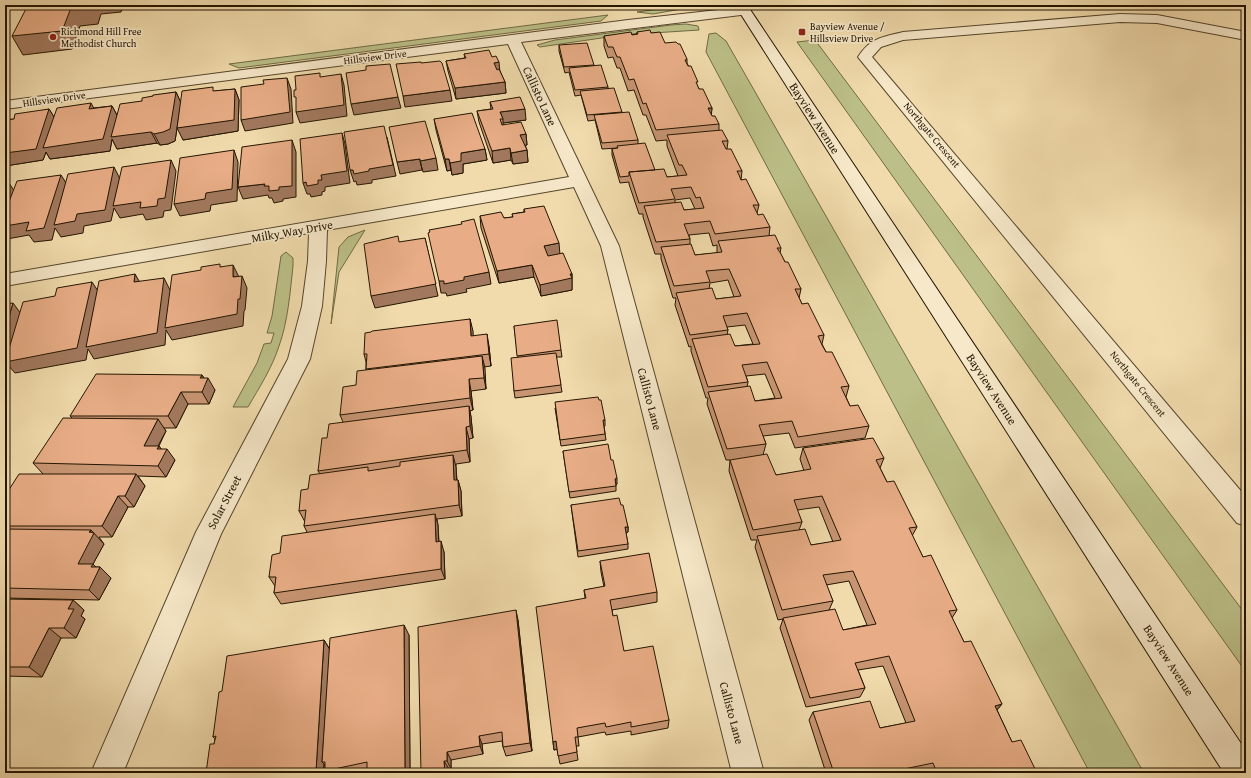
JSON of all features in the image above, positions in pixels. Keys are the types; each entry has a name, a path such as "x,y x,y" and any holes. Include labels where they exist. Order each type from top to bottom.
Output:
{"street":[{"name":"Hillsview Drive","path":"5,105 513,40 743,8"},
{"name":"Bayview Avenue","path":"743,8 1242,773"},
{"name":"Northgate Crescent","path":"1246,36 1157,19 1120,18 903,36 877,43 869,49 865,57 1246,515"},
{"name":"Callisto Lane","path":"513,40 578,181 610,246 748,773"},
{"name":"Milky Way Drive","path":"5,280 578,181"},
{"name":"Solar Street","path":"106,773 208,532 300,359 312,306 317,261 318,226"}],"green space":[{"path":"682,6 687,8 653,14 637,12"},
{"path":"608,15 601,21 239,68 229,64"},
{"path":"686,24 698,26 699,30 622,35 540,47 537,45 555,40"},
{"path":"716,33 726,41 1144,773 1090,773 706,52 709,34"},
{"path":"815,40 1246,615 1246,672 797,42"},
{"path":"365,230 339,272 331,324 339,247 348,237"},
{"path":"286,252 293,258 293,266 287,317 279,346 269,370 248,407 233,407 257,363 264,344 271,343 274,333 267,333 272,316 281,256"}],"building":[{"path":"28,5 90,6 71,8 62,31 12,36"},
{"path":"650,30 651,33 660,32 665,43 676,42 680,44 687,59 685,60 688,66 691,66 698,82 696,82 699,89 703,89 712,108 708,108 712,116 715,116 719,124 656,130 646,103 643,104 634,79 629,80 620,57 617,57 613,47 608,47 604,36 631,32 632,35 638,34 637,32"},
{"path":"587,43 594,65 564,67 559,45"},
{"path":"489,50 492,57 496,56 499,62 494,63 497,70 499,69 505,82 455,88 446,61 466,58 464,54"},
{"path":"440,61 442,63 450,90 403,96 396,64"},
{"path":"390,64 398,97 351,104 346,73 366,70 366,66"},
{"path":"601,65 608,87 575,90 569,68"},
{"path":"320,73 320,77 341,74 344,105 296,112 296,97 294,97 294,90 296,90 295,76"},
{"path":"287,78 290,112 241,120 241,87 264,84 263,80"},
{"path":"213,87 213,91 235,89 234,120 177,128 182,91"},
{"path":"614,88 622,112 587,115 580,91"},
{"path":"176,92 170,129 154,134 151,132 111,137 120,104 142,101 142,98 153,95"},
{"path":"520,97 525,109 500,112 503,119 500,119 502,125 521,122 526,134 520,135 527,150 511,153 510,148 492,151 477,111 493,109 490,102"},
{"path":"91,103 89,109 112,106 103,139 43,148 57,108"},
{"path":"49,109 36,149 5,153 5,120 14,119 15,114"},
{"path":"629,112 638,140 602,143 594,115"},
{"path":"472,113 485,149 461,153 461,161 450,163 449,159 445,159 434,119"},
{"path":"425,121 436,158 420,161 420,159 397,162 389,127"},
{"path":"384,126 393,165 369,169 369,171 354,174 353,170 350,170 344,132"},
{"path":"722,130 728,141 722,141 726,149 731,149 742,171 737,171 741,180 746,179 759,205 753,205 758,215 763,214 770,227 715,234 710,221 684,224 690,239 656,242 644,206 681,202 684,210 704,208 700,197 696,198 691,187 671,189 675,199 639,203 629,172 664,169 667,177 687,175 682,165 679,165 667,135"},
{"path":"342,133 347,171 321,175 322,180 318,180 318,184 307,186 306,182 303,183 300,139"},
{"path":"292,140 292,186 279,187 279,190 269,191 269,186 264,186 265,184 238,187 242,147"},
{"path":"645,143 655,170 629,172 629,176 620,177 612,149 618,148 617,146"},
{"path":"234,150 232,189 206,193 205,199 174,204 180,158"},
{"path":"171,160 165,198 158,199 157,206 140,208 141,202 113,206 122,167"},
{"path":"114,167 105,210 77,214 75,221 54,225 68,174"},
{"path":"61,175 44,228 26,231 29,222 5,226 5,212 17,181"},
{"path":"9,183 5,194 5,184"},
{"path":"544,206 559,243 544,246 548,256 563,253 572,274 570,274 572,278 540,285 532,265 497,271 480,216 501,212 504,218 513,217 512,214 525,212 524,209"},
{"path":"474,219 489,272 464,277 464,280 444,284 444,281 439,281 428,233 430,232 429,230 462,224 461,222"},
{"path":"775,235 781,248 777,248 785,262 788,262 801,289 795,289 802,304 808,303 824,335 818,336 822,345 826,352 832,352 849,386 841,387 850,406 858,405 869,426 798,437 792,421 759,425 766,444 727,449 708,392 750,386 755,401 782,398 767,362 742,365 748,382 708,387 692,339 730,334 735,346 760,344 747,313 723,316 728,330 690,335 676,293 712,288 716,299 741,296 729,269 706,271 710,282 674,286 661,247 691,244 695,255 722,252 718,241"},
{"path":"398,236 399,242 425,238 436,284 371,296 364,244"},
{"path":"220,264 220,267 233,265 233,277 242,276 237,314 165,328 172,275 201,270 201,267"},
{"path":"135,274 134,282 164,278 157,333 86,347 99,281"},
{"path":"92,282 77,348 5,362 23,302 55,296 57,288"},
{"path":"13,303 5,330 5,304"},
{"path":"470,319 471,336 487,334 489,354 366,369 367,354 364,354 365,333"},
{"path":"557,320 561,350 517,356 514,326"},
{"path":"556,353 561,385 514,391 511,358"},
{"path":"482,356 484,378 469,379 470,398 340,415 343,387 356,385 357,371"},
{"path":"96,374 202,375 200,378 208,378 202,392 181,392 168,416 70,416"},
{"path":"598,397 599,400 601,400 605,420 603,420 605,434 560,440 555,402"},
{"path":"469,406 470,426 466,427 467,450 318,471 322,438 327,438 329,424"},
{"path":"63,418 158,419 144,446 159,446 157,449 167,449 158,466 33,463"},
{"path":"873,438 884,458 876,460 887,482 894,481 917,527 909,528 923,557 931,555 957,610 949,611 964,642 971,641 1002,704 995,706 1012,742 1021,740 1037,773 937,773 933,763 885,773 834,773 813,712 870,701 880,728 915,721 889,656 855,663 865,688 810,698 783,618 835,609 843,630 876,624 853,571 823,575 833,601 782,610 757,536 805,529 811,545 841,540 822,496 794,500 802,522 753,530 730,460 767,454 776,475 811,469 803,448"},
{"path":"608,444 617,478 615,479 616,486 569,492 563,451"},
{"path":"453,455 454,480 458,480 459,505 304,526 306,510 299,511 301,490 308,489 310,475 368,467 368,471 400,466 400,462"},
{"path":"19,474 136,474 125,496 118,496 102,526 5,526 5,496"},
{"path":"619,498 621,505 623,505 628,527 625,527 628,544 578,551 571,505"},
{"path":"435,514 436,542 441,541 441,569 274,593 276,577 269,577 272,555 280,553 282,536"},
{"path":"5,529 91,530 89,532 94,533 78,564 93,564 91,567 100,567 89,590 5,588"},
{"path":"649,553 657,592 610,600 613,616 617,615 624,651 653,646 669,720 631,727 631,722 606,727 605,723 577,728 578,737 575,737 577,752 558,756 556,741 553,742 536,607 586,598 584,590 605,586 600,561"},
{"path":"5,599 73,600 68,609 74,609 64,628 49,628 29,667 5,667"},
{"path":"516,610 530,743 503,747 502,732 479,736 480,746 447,752 447,761 444,761 445,773 421,773 418,627"},
{"path":"404,625 405,771 399,773 367,773 367,762 325,771 325,762 322,762 330,638"},
{"path":"324,640 316,771 305,773 206,773 210,744 214,744 216,736 213,737 219,692 222,691 227,656"}],"place":[{"name":"Bayview Avenue / Hillsview Drive","path":"802,32"},
{"name":"Richmond Hill Free Methodist Church","path":"53,37"}]}
